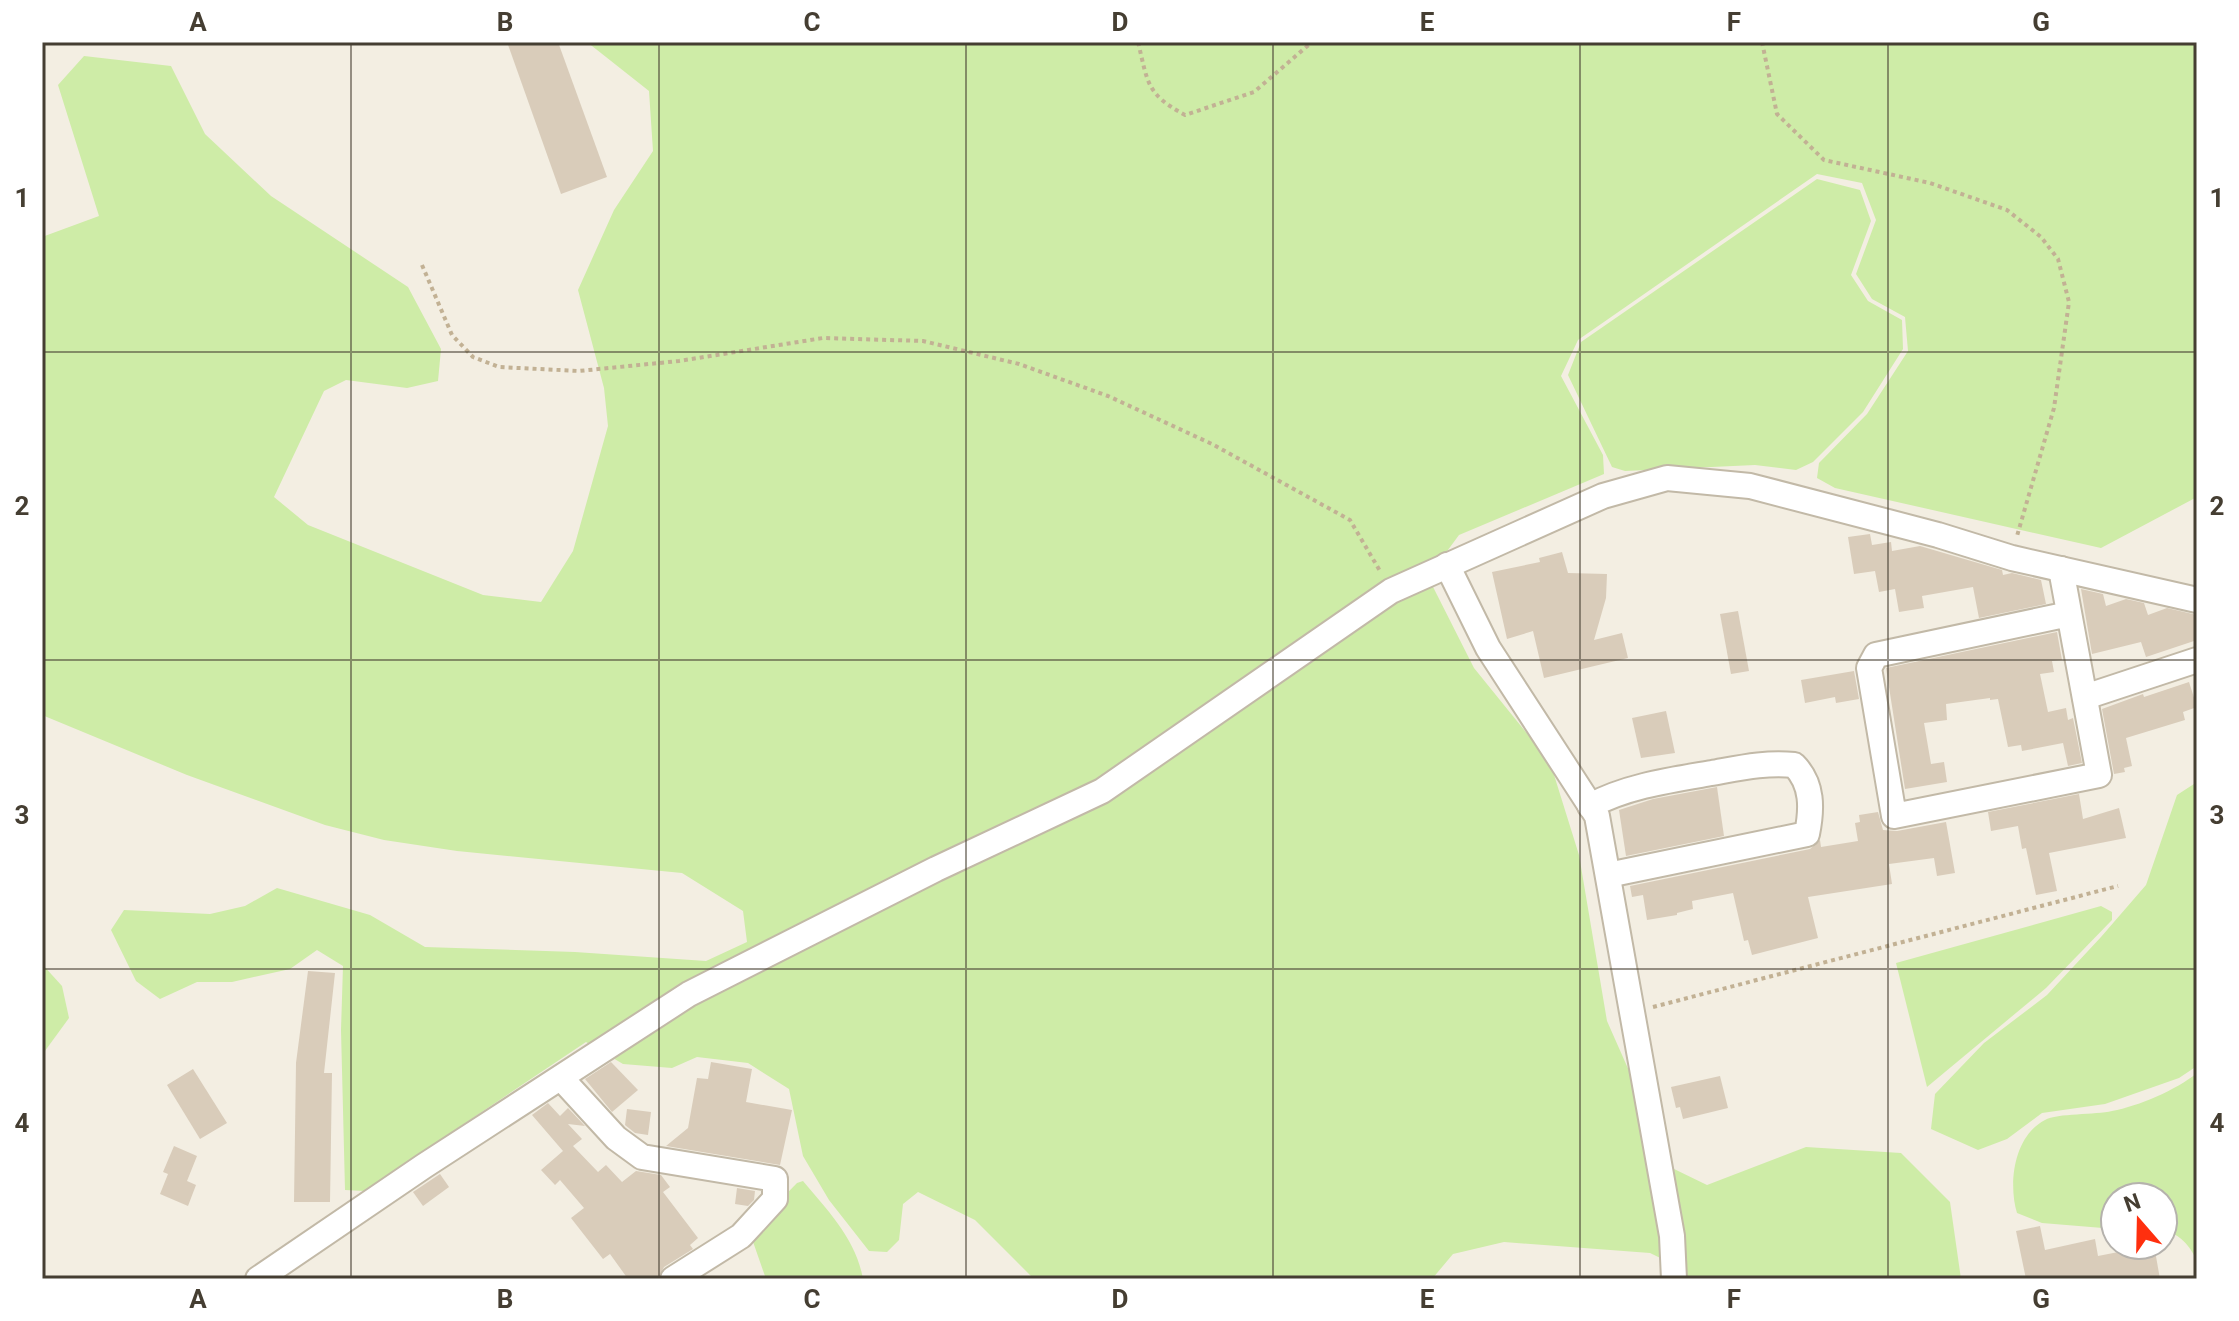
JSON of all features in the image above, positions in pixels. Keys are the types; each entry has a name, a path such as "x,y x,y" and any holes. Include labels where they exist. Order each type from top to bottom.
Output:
{"street":[{"path":"258,1279 424,1166 689,994 923,875 1102,791 1391,591 1603,496 1667,478 1750,486 1938,535 2012,558 2197,600"},
{"path":"1447,565 1488,648 1597,816 1672,1236 1674,1279"},
{"path":"2061,569 2099,775 1894,816 1869,668 1876,655 2069,614"},
{"path":"2085,697 2197,660"},
{"path":"1590,806 1610,795 1660,782 1772,763 1794,765 1809,789 1811,814 1807,834 1608,875"},
{"path":"561,1078 616,1138 642,1157 775,1179 775,1199 741,1236 673,1279"}],"path":[{"path":"1138,42 1148,84 1162,102 1185,115 1254,92 1312,42"},
{"path":"1762,42 1777,114 1824,160 1930,183 2007,210 2041,237 2058,259 2069,302 2054,408 2012,558"},
{"path":"422,265 452,335 473,357 499,367 579,371 679,361 823,338 923,341 1019,364 1108,396 1212,444 1350,520 1391,591"},
{"path":"1632,1012 2118,886"}],"green space":[{"path":"587,42 2197,42 2197,497 2101,548 1835,488 1817,478 1819,463 1867,414 1908,351 1905,317 1872,299 1856,274 1876,220 1862,183 1817,174 1578,340 1561,376 1603,455 1604,474 1459,535 1428,577 1474,668 1550,762 1579,855 1607,1021 1672,1168 1707,1185 1806,1147 1901,1153 1950,1202 1961,1279 1684,1279 1683,1269 1650,1253 1504,1242 1453,1254 1432,1279 1034,1279 975,1220 918,1192 903,1204 899,1240 887,1252 869,1251 829,1200 803,1156 789,1089 748,1063 697,1057 672,1068 623,1064 586,1042 364,1191 345,1190 341,1030 343,966 317,950 290,969 232,982 197,982 160,999 136,981 111,930 124,910 210,914 245,906 277,888 370,915 425,947 575,952 706,961 747,942 743,911 682,873 457,851 384,840 325,825 187,775 42,715 42,237 99,216 58,85 84,56 171,66 205,134 271,196 408,287 441,349 438,381 407,388 346,380 324,391 274,497 308,525 483,595 541,602 573,551 608,426 604,388 578,290 614,210 653,151 649,91"},
{"path":"1817,179 1860,190 1871,221 1851,275 1868,301 1902,320 1903,349 1863,412 1813,462 1796,470 1755,465 1625,471 1612,467 1568,375 1581,342"},
{"path":"2197,782 2197,1066 2179,1078 2105,1104 2042,1113 2007,1139 1978,1150 1931,1129 1935,1094 1984,1043 2047,995 2146,885 2177,795"},
{"path":"2101,906 2112,912 2112,920 2046,988 1927,1087 1896,963"},
{"path":"42,964 62,986 69,1018 42,1055"},
{"path":"2197,1073 2197,1261 2179,1238 2179,1181 2099,1181 2099,1228 2042,1223 2017,1213 2013,1188 2016,1161 2026,1137 2035,1127 2051,1118 2105,1112 2134,1105"},
{"path":"803,1181 848,1238 863,1279 766,1279 751,1236 753,1228 797,1183"}],"building":[{"path":"507,42 558,42 607,177 561,194"},
{"path":"1870,534 1872,545 1891,542 1892,551 1920,546 2002,570 2003,575 2012,573 2041,580 2046,604 1979,618 1973,587 1922,596 1924,608 1899,612 1895,589 1879,592 1875,571 1854,574 1848,537"},
{"path":"1562,552 1568,573 1607,574 1606,598 1594,640 1622,633 1628,658 1544,678 1533,631 1507,639 1492,572 1540,562 1539,558"},
{"path":"2081,589 2103,594 2106,606 2126,599 2144,603 2148,615 2167,608 2197,615 2197,640 2146,657 2141,642 2092,654"},
{"path":"1738,611 1749,671 1731,674 1720,614"},
{"path":"2057,632 2062,660 2052,661 2054,672 2040,674 2048,712 2066,708 2068,720 2073,718 2082,763 2068,766 2063,743 2022,751 2021,745 2008,747 1998,699 1946,704 1947,720 1924,723 1931,764 1944,762 1947,782 1905,789 1886,668"},
{"path":"1854,671 1859,699 1836,703 1835,697 1805,703 1801,680"},
{"path":"2189,682 2197,707 2183,712 2185,720 2126,738 2132,766 2124,768 2125,772 2114,774 2102,709"},
{"path":"1666,711 1675,753 1641,758 1632,718"},
{"path":"1717,787 1724,836 1626,856 1619,810 1653,799"},
{"path":"2079,794 2083,819 2119,808 2126,838 2049,853 2057,891 2036,895 2018,826 1991,831 1988,812"},
{"path":"1878,812 1883,830 1897,831 1946,822 1955,873 1937,876 1934,858 1889,864 1892,884 1808,897 1818,938 1752,955 1748,940 1744,941 1733,893 1692,901 1693,909 1647,920 1643,895 1632,897 1630,886 1810,849 1820,840 1821,847 1858,841 1855,823 1860,822 1859,815"},
{"path":"308,971 335,973 324,1073 332,1073 330,1202 294,1202 296,1063"},
{"path":"611,1062 638,1090 612,1112 585,1079"},
{"path":"711,1062 752,1069 746,1102 792,1110 780,1165 666,1146 688,1128 697,1078 708,1079"},
{"path":"193,1069 227,1123 200,1139 167,1085"},
{"path":"1720,1076 1728,1108 1683,1119 1680,1107 1676,1108 1671,1087"},
{"path":"548,1103 560,1116 568,1108 585,1126 568,1124 582,1139 573,1146 598,1172 606,1165 622,1182 636,1171 661,1175 670,1187 663,1192 698,1238 690,1245 693,1249 664,1267 658,1279 628,1279 610,1254 603,1259 571,1218 584,1208 560,1180 555,1185 541,1170 563,1151 532,1115"},
{"path":"627,1109 651,1112 648,1135 635,1133 625,1125"},
{"path":"174,1146 197,1156 187,1181 196,1185 188,1206 160,1194 168,1174 163,1172"},
{"path":"440,1174 449,1187 423,1206 413,1192"},
{"path":"737,1188 755,1191 754,1200 748,1206 735,1204"},
{"path":"2040,1226 2045,1250 2095,1239 2099,1261 2157,1261 2160,1279 2026,1279 2016,1231"}]}
